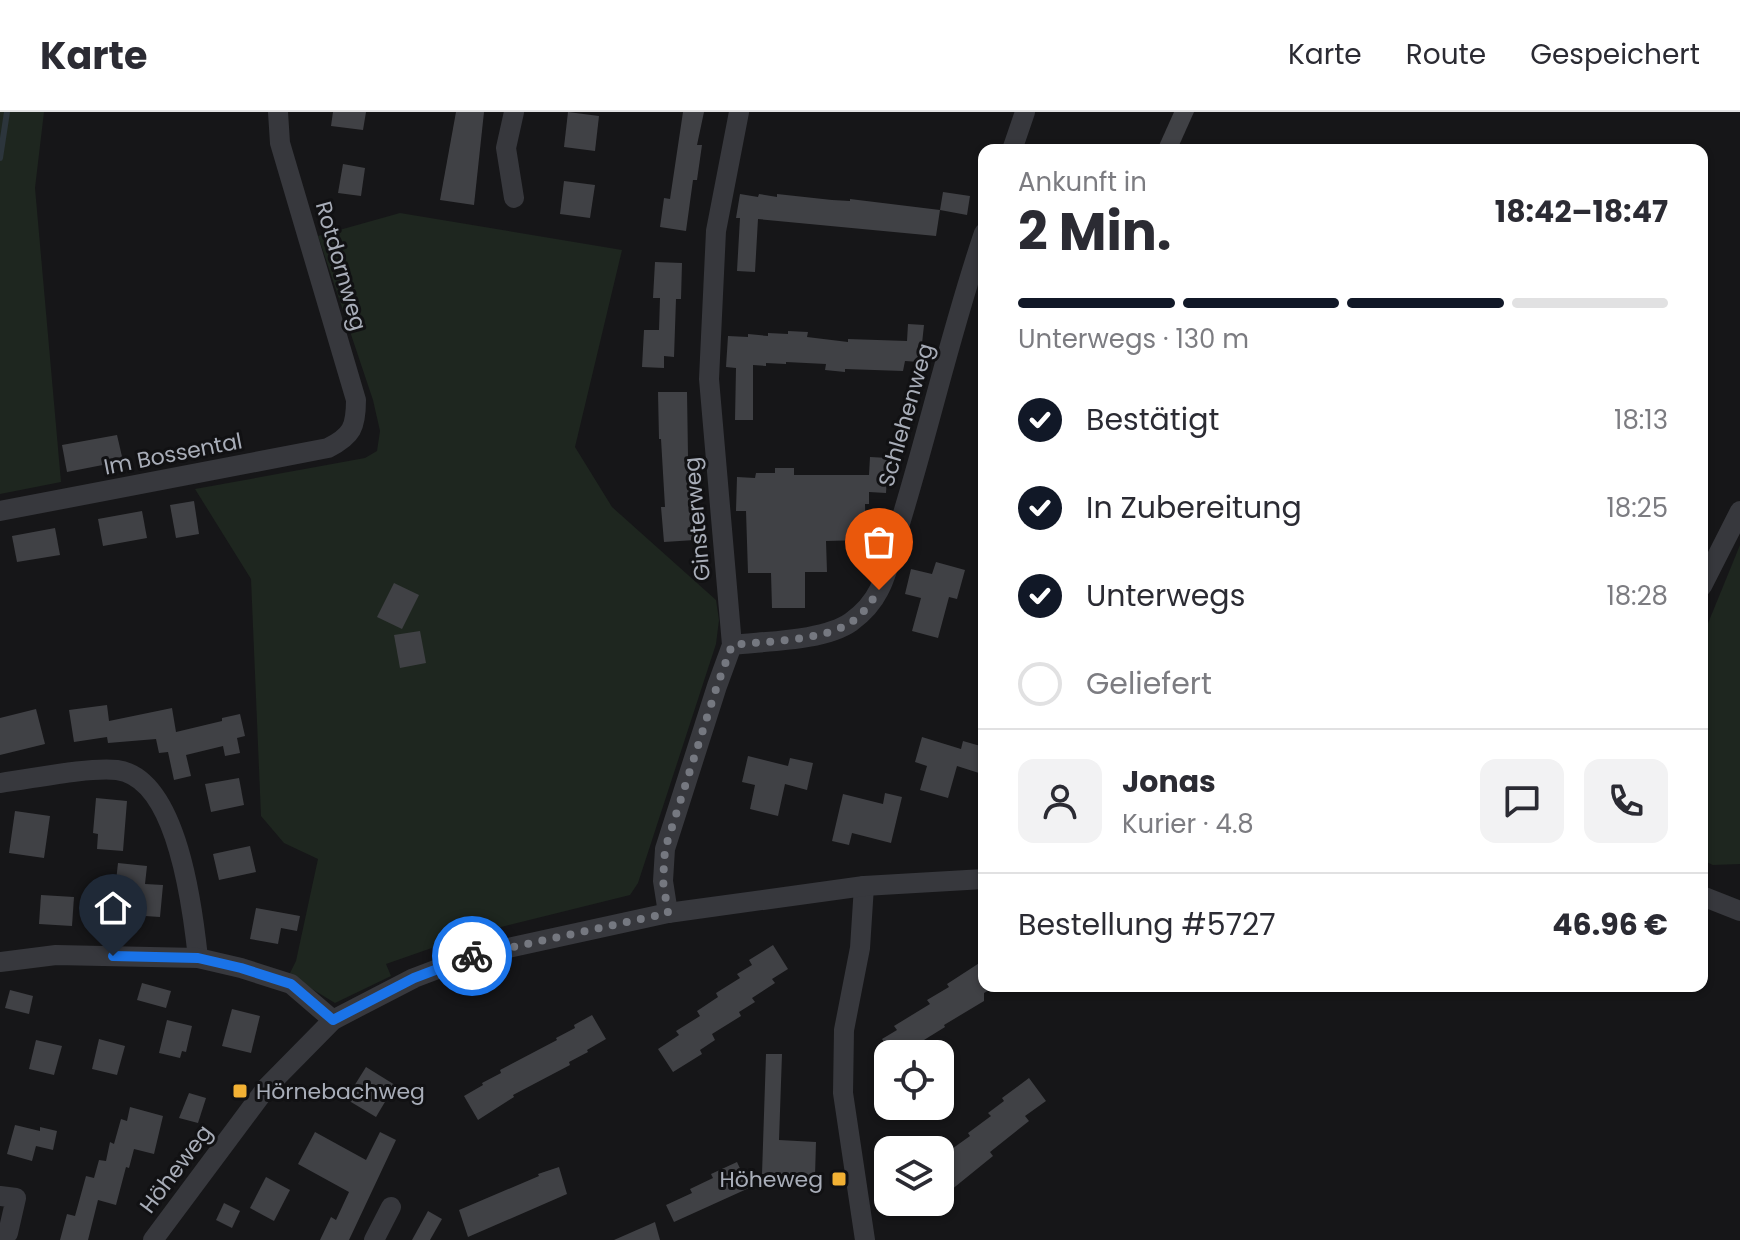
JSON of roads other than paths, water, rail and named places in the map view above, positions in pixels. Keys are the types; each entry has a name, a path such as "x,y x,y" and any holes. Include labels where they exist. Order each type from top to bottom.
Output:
{"street":[{"name":"Rotdornweg","path":"278,112 280,143 356,400 351,433"},
{"path":"514,112 506,148 514,198"},
{"name":"Ginsterweg","path":"668,913 663,881 665,849 732,645 709,379 716,231 739,112"},
{"path":"1014,144 1025,112"},
{"name":"Schlehenweg","path":"732,645 838,629 851,623 865,610 879,590 978,252"},
{"name":"Im Bossental","path":"0,511 328,448 351,433"},
{"path":"1708,574 1740,511"},
{"path":"0,783 120,770 155,796 171,827 184,868 198,958"},
{"name":"Höheweg","path":"153,1240 267,1087 333,1020 414,978 472,956 668,913 864,886 978,879"},
{"path":"864,886 860,948 844,1030 843,1093 865,1240"},
{"path":"1708,898 1740,911"},
{"path":"0,962 56,955 198,958 291,984 333,1020"},
{"path":"0,1196 16,1198 8,1233 0,1238"},
{"path":"374,1240 391,1207"}],"waterway":[{"path":"0,158 7,112"}],"place":[{"name":"Hörnebachweg","path":"240,1091"},
{"name":"Höheweg","path":"839,1179"}]}
